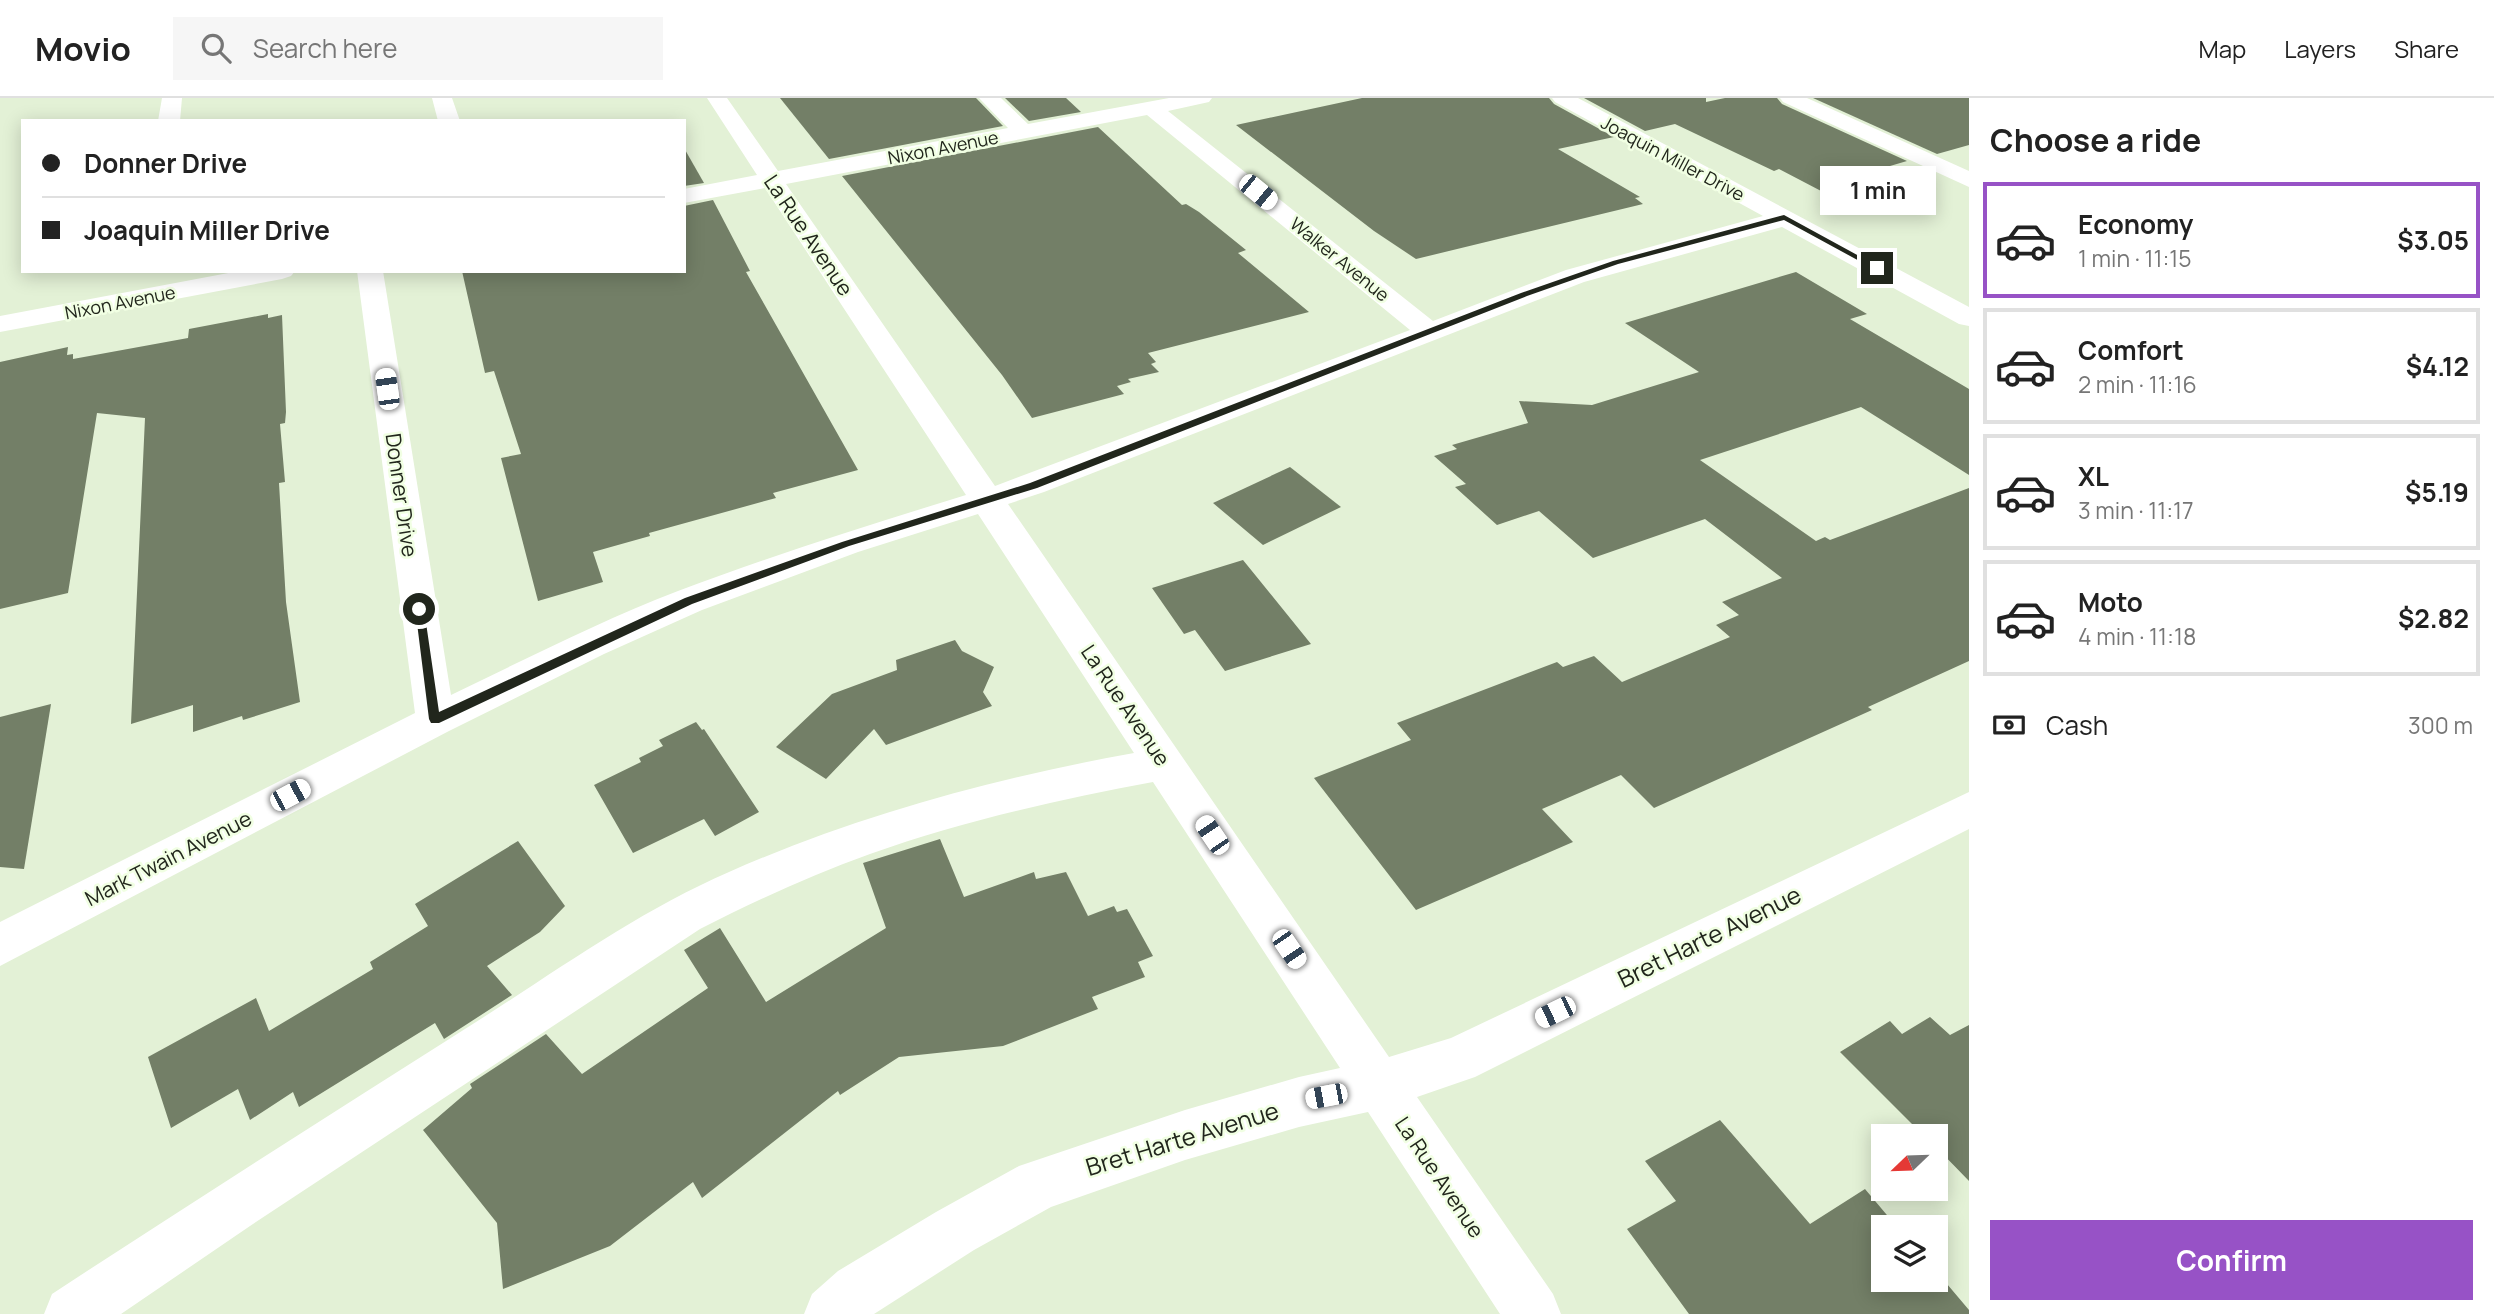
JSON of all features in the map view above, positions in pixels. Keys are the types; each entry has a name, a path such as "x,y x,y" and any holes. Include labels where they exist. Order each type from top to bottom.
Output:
{"street":[{"path":"169,119 172,98"},
{"path":"442,98 448,119"},
{"name":"La Rue Avenue","path":"717,98 1533,1314"},
{"path":"989,98 1024,132"},
{"name":"Nixon Avenue","path":"686,196 1202,98"},
{"name":"Joaquin Miller Drive","path":"1562,98 1969,318"},
{"path":"1790,98 1969,180"},
{"name":"Walker Avenue","path":"1152,108 1430,332"},
{"name":"Mark Twain Avenue","path":"0,945 435,719 689,601 846,544 988,501 1605,265 1784,218"},
{"name":"Nixon Avenue","path":"0,324 154,283 261,273"},
{"name":"Donner Drive","path":"370,273 435,719"},
{"path":"72,1314 231,1207 684,915 731,891 831,848 918,818 1002,795 1165,764"},
{"name":"Bret Harte Avenue","path":"832,1314 858,1291 1038,1185 1112,1158 1261,1113 1379,1085 1458,1060 1969,809"}],"building":[{"path":"780,98 976,98 1003,126 829,159"},
{"path":"1005,98 1066,98 1081,112 1029,121"},
{"path":"1362,98 1549,98 1554,104 1614,137 1558,149 1640,197 1635,198 1643,204 1416,259 1374,231 1236,125"},
{"path":"1584,98 1706,98 1706,102 1725,98 1777,98 1782,104 1907,161 1890,166 1897,169 1891,171 1896,173 1823,192 1779,169 1774,171 1675,124 1645,131"},
{"path":"1813,98 1969,98 1969,145 1937,154"},
{"path":"1098,127 1182,205 1186,204 1199,212 1246,250 1238,253 1309,312 1148,353 1156,362 1151,364 1159,372 1128,379 1131,382 1117,386 1124,394 1032,418 1002,375 842,176"},
{"path":"686,152 704,183 686,186"},
{"path":"713,200 750,271 746,272 858,470 773,493 776,498 649,533 650,536 593,552 603,582 538,601 501,458 521,454 494,371 485,373 462,273 686,273 686,206"},
{"path":"1796,272 1867,314 1850,319 1969,389 1969,475 1861,407 1700,460 1816,541 1825,537 1830,540 1969,488 1969,661 1868,707 1872,710 1654,808 1621,775 1542,809 1573,842 1416,910 1314,778 1411,740 1397,723 1557,662 1563,667 1594,656 1622,682 1730,637 1716,625 1739,615 1722,602 1782,578 1705,519 1593,558 1539,511 1497,525 1455,487 1466,484 1434,456 1457,449 1452,445 1528,423 1519,401 1592,405 1699,372 1625,323"},
{"path":"268,314 268,318 282,315 286,412 285,423 280,424 285,482 279,483 286,602 300,702 243,720 242,716 193,732 193,705 131,724 145,418 97,413 68,593 0,609 0,362 68,347 67,355 73,354 73,359 188,338 189,329"},
{"path":"1290,467 1341,507 1263,545 1213,503"},
{"path":"1243,560 1311,644 1225,671 1195,630 1184,634 1152,588"},
{"path":"955,640 962,651 994,667 983,692 992,706 886,745 874,729 826,779 776,747 832,694 897,670 896,660"},
{"path":"51,704 24,869 0,867 0,717"},
{"path":"696,722 704,729 759,812 715,836 704,819 633,853 594,785 641,762 639,758 663,746 659,740"},
{"path":"940,839 964,897 1034,872 1036,879 1066,872 1088,916 1114,906 1117,912 1127,909 1153,956 1138,962 1145,977 1092,997 1098,1009 1003,1046 899,1057 840,1095 838,1091 702,1198 693,1182 610,1246 503,1289 497,1223 423,1130 472,1088 470,1084 546,1034 582,1074 708,988 684,950 720,928 766,1002 886,928 863,863"},
{"path":"518,841 565,906 540,932 487,966 512,995 444,1039 435,1023 299,1107 293,1092 250,1120 238,1089 171,1128 148,1057 256,998 269,1031 373,969 370,962 428,926 415,904"},
{"path":"1930,1017 1950,1035 1969,1025 1969,1181 1948,1159 1948,1124 1912,1124 1840,1052 1890,1021 1902,1034"},
{"path":"1720,1120 1810,1224 1865,1189 1871,1196 1871,1201 1875,1201 1887,1215 1871,1215 1871,1292 1948,1292 1948,1285 1969,1310 1969,1314 1689,1314 1627,1229 1676,1201 1645,1161"}],"route":[{"path":"419,609 435,719 591,644 689,601 846,544 1033,485 1524,294 1616,262 1784,218 1877,268"}]}
